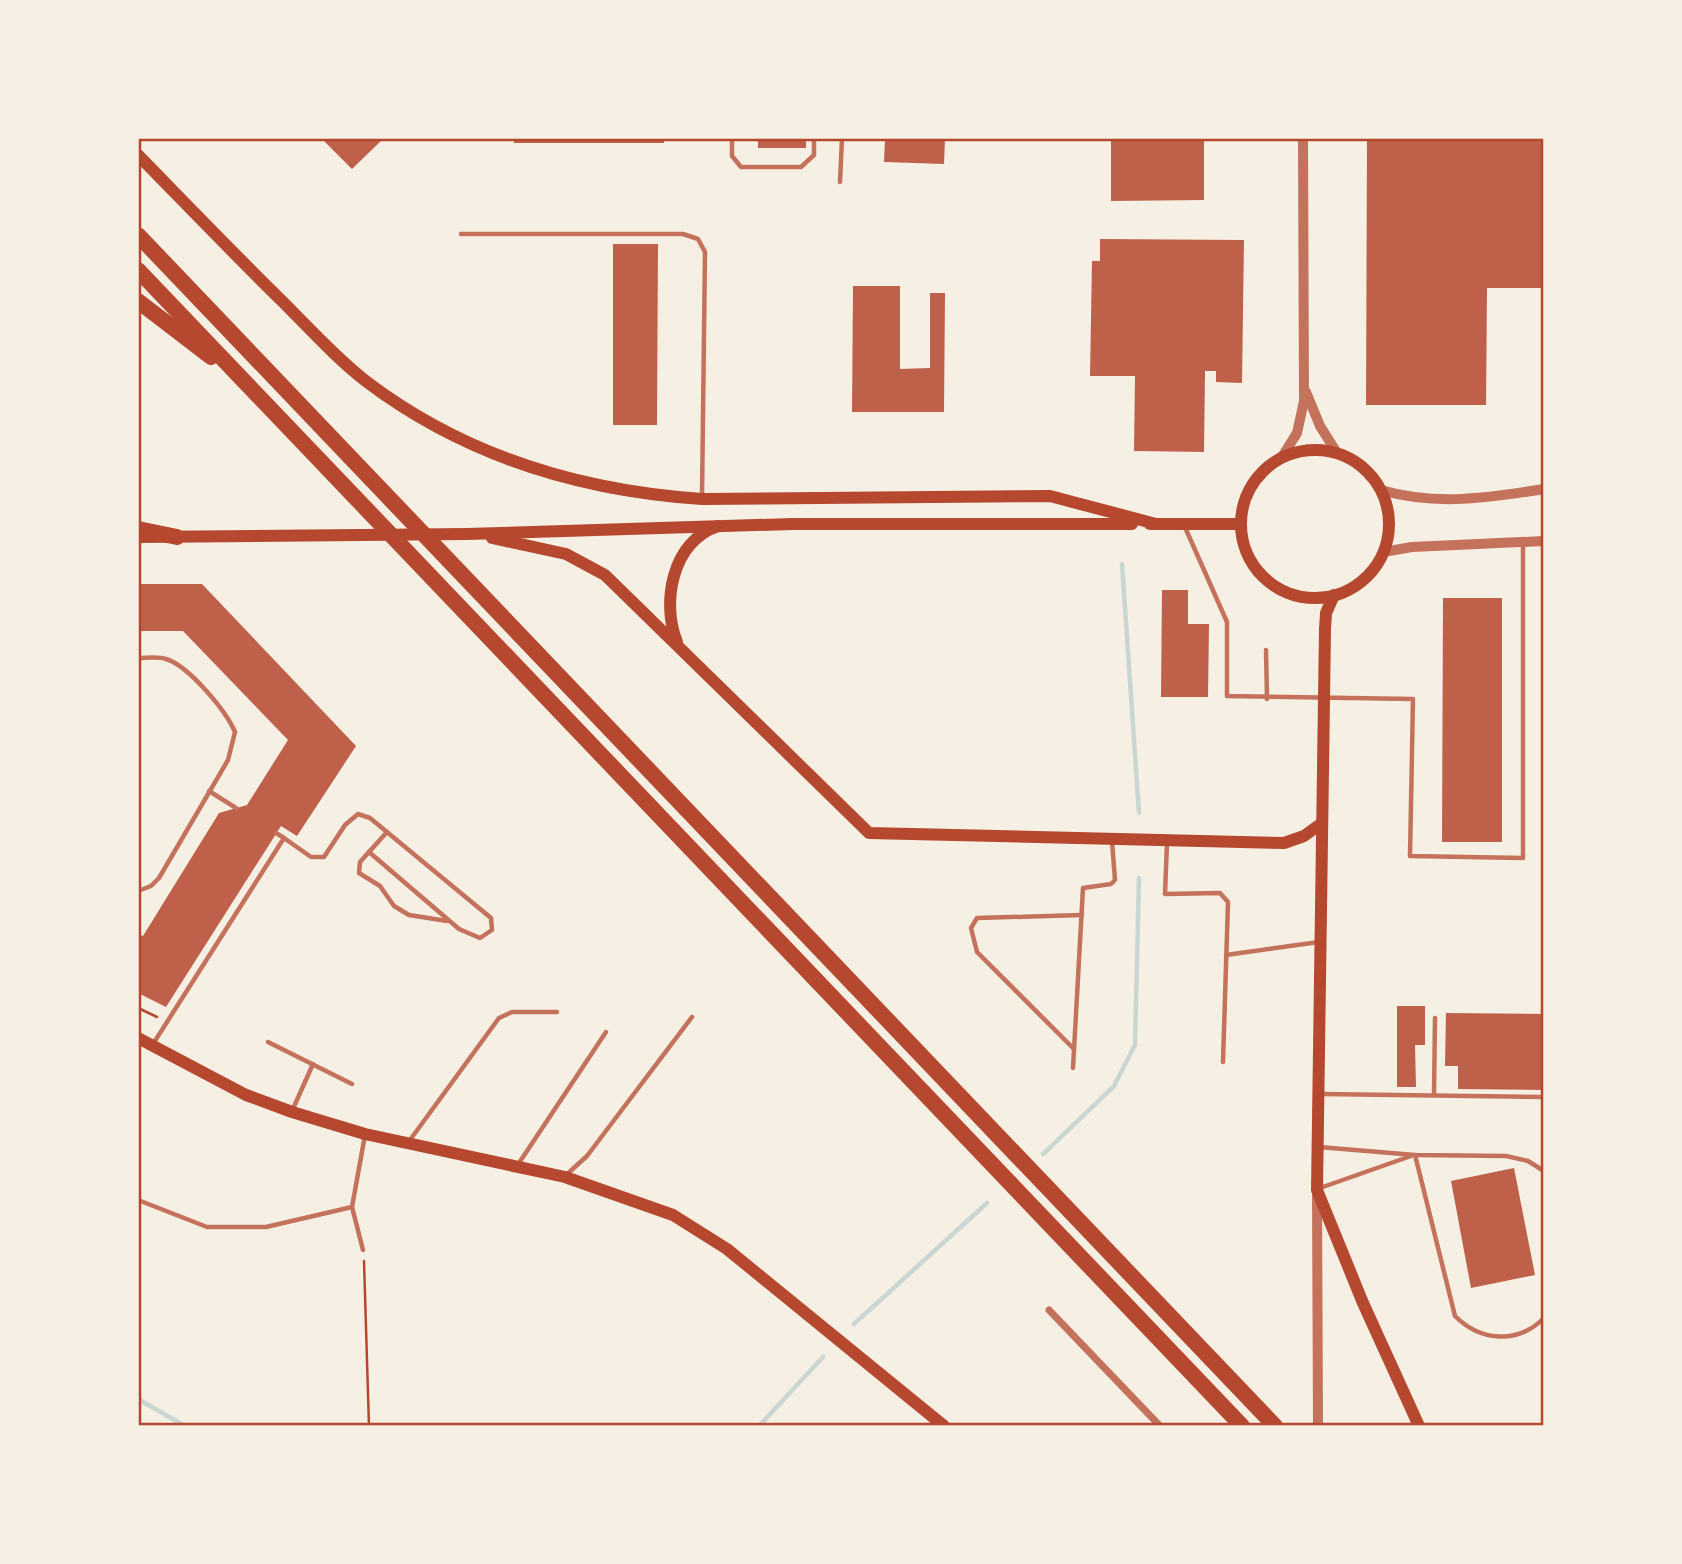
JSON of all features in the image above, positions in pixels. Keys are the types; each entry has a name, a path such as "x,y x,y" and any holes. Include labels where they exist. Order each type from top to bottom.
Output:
{"highway":[{"path":"138,235 1275,1426"},
{"path":"138,270 1241,1426"},
{"path":"141,304 235,372"},
{"path":"138,529 177,537"}],"main road":[{"path":"138,155 310,330 366,381 423,419 484,450 553,475 627,492 702,499 1050,496 1156,524"},
{"path":"1309,450 1337,453 1363,467 1381,490 1389,521 1383,552 1363,579 1334,595 1307,597 1281,590 1260,573 1246,551 1241,524 1242,510 1252,485 1270,464 1282,457 1309,450"},
{"path":"138,537 467,534 721,525 1241,524"},
{"path":"679,645 669,606 673,578 692,545 711,528 721,525"},
{"path":"467,534 534,545 579,560 605,575 869,833 1284,843 1304,836 1322,823"},
{"path":"1334,595 1326,613 1317,1189 1363,1303 1419,1426"},
{"path":"138,1038 246,1095 292,1112 365,1134 565,1177 673,1215 727,1249 944,1426"}],"street":[{"path":"1282,457 1297,433 1304,401 1303,138"},
{"path":"1302,383 1320,426 1337,453"},
{"path":"1381,490 1406,497 1450,501 1544,489"},
{"path":"1383,552 1412,547 1544,541"},
{"path":"1317,1189 1318,1426"},
{"path":"1049,1310 1160,1426"}],"lane":[{"path":"732,138 732,156 741,167 801,167 814,155 814,138"},
{"path":"841,182 842,138"},
{"path":"461,234 683,234 698,239 705,252 702,499"},
{"path":"1183,524 1227,622 1227,696 1266,699 1413,699 1410,856 1523,858 1522,544"},
{"path":"1266,650 1266,699"},
{"path":"138,658 166,659 184,669 231,723 235,732 232,749 159,878 151,886 138,891"},
{"path":"209,792 236,808"},
{"path":"276,834 311,857 324,858 345,825 358,814 370,818 491,918 492,930 480,938 459,929 369,852"},
{"path":"387,832 360,862 359,873 380,886 394,906 409,915 449,921"},
{"path":"152,1045 284,838"},
{"path":"1073,1068 1083,888 1111,884 1115,880 1112,840"},
{"path":"1167,842 1165,894 1220,893 1228,902 1223,1062"},
{"path":"1074,1049 977,952 971,928 977,918 1082,915"},
{"path":"1226,956 1321,942"},
{"path":"408,1144 499,1018 512,1012 557,1012"},
{"path":"565,1177 587,1156 692,1017"},
{"path":"1434,1095 1435,1018"},
{"path":"516,1167 606,1032"},
{"path":"268,1042 352,1084"},
{"path":"292,1112 313,1064"},
{"path":"1318,1094 1544,1097"},
{"path":"363,1250 352,1207 365,1134"},
{"path":"1318,1147 1415,1155 1506,1156 1528,1161 1544,1171"},
{"path":"1317,1189 1415,1155"},
{"path":"1415,1155 1455,1316 1473,1331 1495,1337 1517,1335 1544,1318"},
{"path":"138,1199 207,1227 267,1227 352,1207"}],"path":[{"path":"138,1008 167,1021"},
{"path":"363,1250 368,1307 369,1426"}],"building":[{"path":"321,138 384,138 352,169"},
{"path":"514,138 664,138 664,143 514,143"},
{"path":"758,138 806,138 806,148 758,148"},
{"path":"885,138 945,138 944,164 884,162"},
{"path":"1111,138 1204,138 1204,200 1111,201"},
{"path":"1367,138 1544,138 1544,288 1487,288 1486,405 1366,405"},
{"path":"1100,239 1244,240 1242,383 1216,382 1216,371 1205,371 1204,452 1134,451 1135,376 1090,376 1092,261 1100,261"},
{"path":"613,244 658,244 657,425 613,425"},
{"path":"853,286 900,286 900,369 930,368 930,293 945,293 944,412 852,412"},
{"path":"138,584 202,584 356,746 297,836 281,826 166,1007 138,993 138,934 143,936 219,813 247,805 288,740 183,631 138,631"},
{"path":"1162,590 1188,590 1188,624 1209,624 1208,697 1161,697"},
{"path":"1443,598 1502,598 1502,842 1442,842"},
{"path":"1397,1006 1425,1006 1425,1045 1415,1045 1416,1087 1397,1087"},
{"path":"1446,1013 1544,1014 1544,1090 1458,1089 1458,1066 1445,1066"},
{"path":"1514,1168 1535,1275 1471,1288 1451,1181"}],"waterway":[{"path":"1122,564 1139,813"},
{"path":"1043,1154 1114,1086 1135,1045 1139,878"},
{"path":"854,1324 987,1203"},
{"path":"759,1426 823,1357"},
{"path":"138,1399 185,1426"}]}
